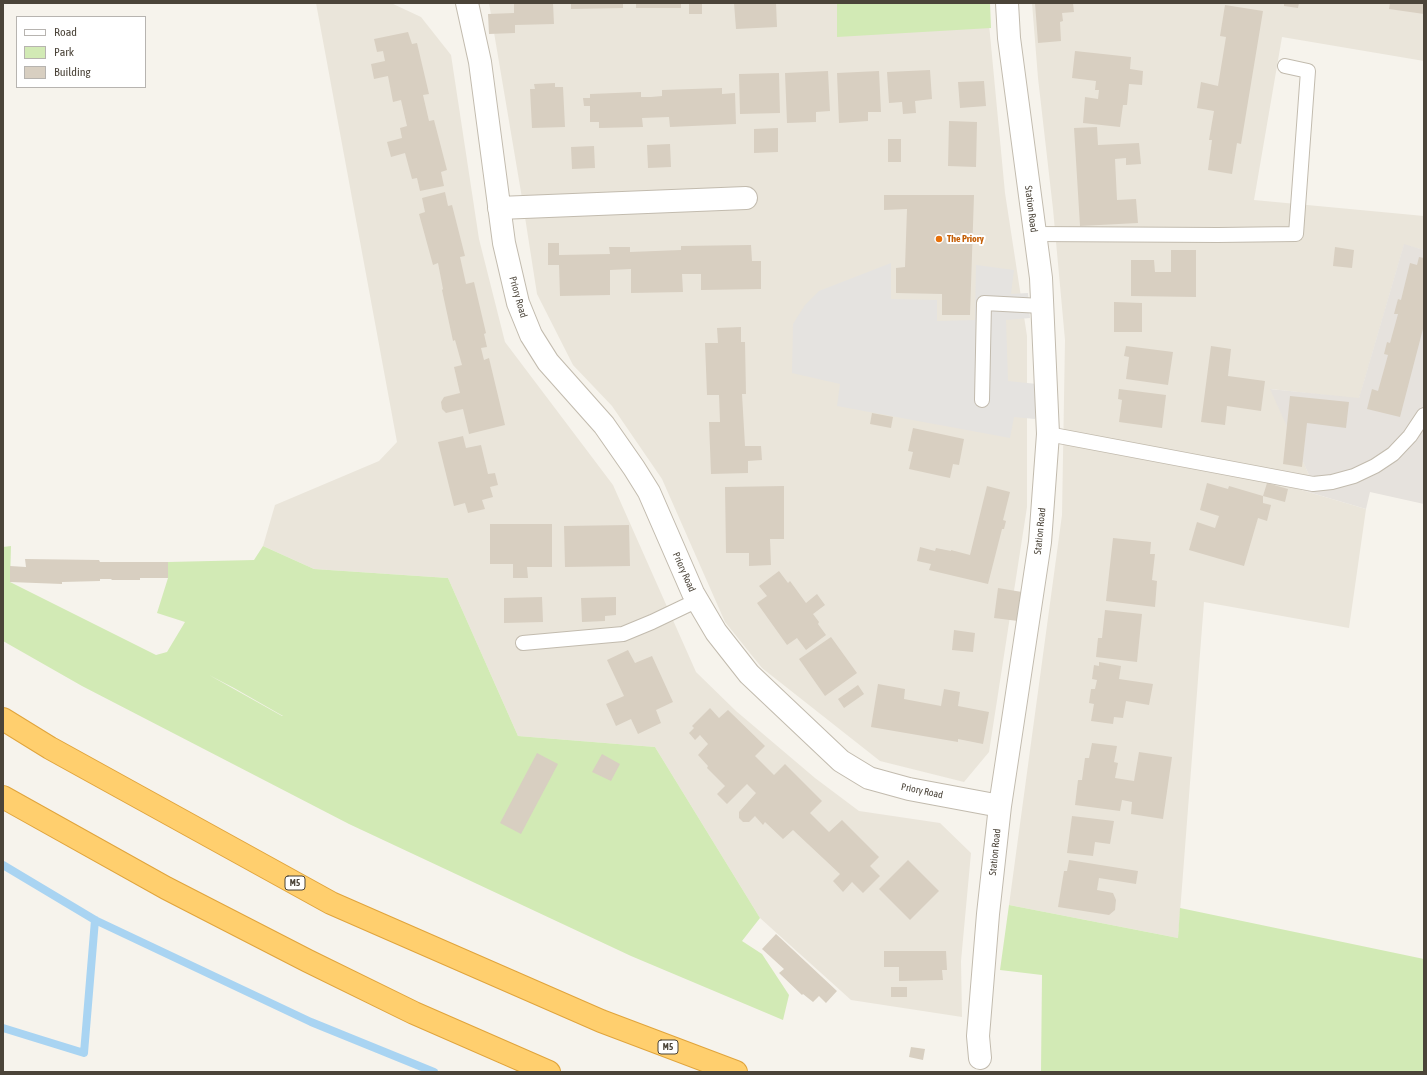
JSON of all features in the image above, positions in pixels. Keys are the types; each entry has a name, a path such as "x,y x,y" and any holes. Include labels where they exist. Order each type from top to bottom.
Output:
{"highway":[{"name":"M5","path":"3,719 50,748 331,903 601,1021 736,1072"},
{"path":"3,797 166,888 308,961 414,1013 549,1072"}],"street":[{"name":"Priory Road","path":"467,3 480,62 504,243 518,303 531,335 548,362 604,425 649,492 693,592 716,632 749,674 841,761 869,778 909,789 1000,806"},
{"name":"Station Road","path":"980,1058 978,1036 982,977 1000,806 1040,542 1048,434 1041,409 1041,278 1009,38 1007,3"},
{"path":"500,208 746,198"}],"lane":[{"path":"1034,234 1218,236 1296,234 1308,71 1285,66"},
{"path":"982,400 984,303 1042,306"},
{"path":"1048,434 1313,484 1332,482 1354,476 1375,466 1393,454 1410,436 1424,415"},
{"path":"523,643 623,634 698,600"}],"shaded area":[{"path":"316,3 391,3 421,17 451,55 479,239 505,342 613,485 696,672 736,711 815,778 859,811 940,823 971,853 961,961 962,1017 851,1000 760,918 655,747 518,736 448,578 314,569 263,546 275,505 379,461 397,442"},
{"path":"489,3 987,3 1005,193 1027,336 1027,507 989,752 964,782 880,761 762,668 725,622 662,479 612,406 573,365 537,294"},
{"path":"1032,3 1424,3 1424,61 1282,37 1254,200 1424,216 1424,250 1404,245 1359,399 1271,389 1313,484 1264,479 1366,509 1349,628 1204,602 1178,938 1009,905 1062,515 1065,340 1053,209 1038,78"},
{"path":"1404,244 1424,250 1424,504 1370,492 1366,509 1261,478 1313,484 1270,389 1359,398"},
{"path":"891,263 891,299 937,300 937,321 975,320 976,265 1014,270 1011,294 1028,293 1030,318 1006,320 1008,381 1037,384 1035,419 1014,417 1010,438 837,406 840,384 792,373 793,324 805,305 819,291"}],"green space":[{"path":"837,3 990,3 991,28 837,37"},
{"path":"11,546 10,582 156,655 167,652 185,622 157,613 168,578 168,562 254,560 263,546 314,569 448,578 518,736 655,747 760,918 742,941 762,954 789,995 783,1020 631,956 349,824 82,686 3,641 3,547","holes":["209,675 234,688 283,716"]},
{"path":"1009,905 1178,938 1180,908 1424,959 1424,1072 1041,1072 1042,975 1000,970"}],"building":[{"path":"514,3 553,3 554,24 515,25 515,33 489,34 488,14 514,13"},
{"path":"571,3 623,3 623,8 571,9"},
{"path":"636,3 681,3 681,8 636,8"},
{"path":"689,3 702,3 702,14 689,14"},
{"path":"734,3 776,3 777,27 736,29"},
{"path":"1035,3 1073,3 1074,12 1062,13 1063,21 1060,22 1061,41 1038,43"},
{"path":"1284,3 1299,3 1298,8 1284,6"},
{"path":"1390,3 1424,3 1424,14 1389,9"},
{"path":"1225,5 1263,11 1241,144 1237,143 1232,174 1208,170 1212,140 1209,140 1214,111 1197,108 1201,82 1218,86 1226,37 1220,36"},
{"path":"408,32 412,44 417,43 429,94 423,95 429,121 434,120 447,170 441,172 444,186 420,191 417,178 412,179 405,153 391,157 387,142 402,138 400,128 407,126 401,100 393,102 388,76 374,79 371,64 385,61 383,51 377,52 374,39"},
{"path":"1075,51 1131,57 1130,69 1143,71 1142,85 1129,84 1127,105 1123,105 1120,127 1083,123 1085,97 1098,99 1099,90 1095,90 1096,81 1072,78"},
{"path":"930,70 932,99 915,101 916,113 903,114 902,102 889,103 887,72"},
{"path":"828,71 830,111 816,112 816,122 787,123 785,73"},
{"path":"879,71 881,112 868,112 868,121 839,123 837,73"},
{"path":"779,73 780,113 740,114 739,74"},
{"path":"984,81 986,106 960,108 958,82"},
{"path":"555,83 555,87 563,87 565,127 532,128 530,89 535,89 534,84"},
{"path":"722,88 722,94 735,93 736,124 670,127 669,117 642,118 643,127 599,128 599,122 590,122 590,106 584,106 583,98 590,98 590,94 641,92 641,97 651,97 662,96 662,90"},
{"path":"949,121 977,122 976,167 948,166"},
{"path":"1097,127 1098,145 1139,143 1141,164 1126,165 1126,158 1115,159 1117,200 1136,199 1138,223 1080,226 1074,128"},
{"path":"778,128 778,152 754,153 754,129"},
{"path":"888,139 901,139 901,162 888,162"},
{"path":"670,144 671,167 648,168 647,145"},
{"path":"594,146 595,168 572,169 571,147"},
{"path":"445,192 448,206 452,205 465,256 460,257 466,284 474,282 486,333 484,334 487,347 481,348 484,360 489,358 505,425 469,434 463,409 446,413 442,409 441,402 444,397 460,393 454,367 462,365 455,340 453,341 438,263 433,265 419,214 425,212 422,198"},
{"name":"The Priory","path":"884,195 974,195 970,315 942,315 942,294 896,293 896,268 905,267 907,209 884,210"},
{"path":"548,243 559,243 559,255 610,254 609,247 630,247 630,252 681,250 681,246 751,245 752,261 761,261 761,289 701,290 701,274 682,274 683,292 631,293 631,269 610,270 610,295 560,296 559,265 548,265"},
{"path":"1335,247 1354,250 1352,268 1333,266"},
{"path":"1171,250 1196,250 1196,297 1131,296 1131,260 1154,260 1155,272 1171,272"},
{"path":"1419,257 1424,258 1424,325 1400,417 1367,409 1372,389 1378,391 1388,355 1384,354 1387,342 1390,343 1398,314 1394,314 1398,299 1401,300 1410,263 1417,265"},
{"path":"1114,302 1142,303 1142,332 1114,332"},
{"path":"741,327 741,342 745,342 746,394 742,394 745,446 761,446 762,460 748,461 748,473 711,474 709,422 720,422 719,395 707,395 705,343 718,343 717,328"},
{"path":"1126,346 1173,352 1168,385 1126,379 1129,357 1124,356"},
{"path":"1211,346 1231,349 1228,376 1265,381 1261,411 1227,406 1225,425 1201,422"},
{"path":"1119,389 1166,395 1162,428 1119,422 1122,400 1118,399"},
{"path":"1290,396 1349,402 1346,428 1307,423 1302,467 1283,464"},
{"path":"872,413 893,417 891,428 870,424"},
{"path":"913,428 964,439 959,465 953,464 950,478 909,469 913,452 908,451"},
{"path":"463,436 466,448 481,445 488,474 495,473 498,485 490,487 493,497 482,500 485,509 468,513 465,503 454,506 438,442"},
{"path":"1207,483 1228,489 1229,486 1263,496 1263,503 1271,505 1267,521 1258,518 1244,566 1189,550 1197,522 1215,528 1219,516 1200,510"},
{"path":"1267,483 1288,489 1285,502 1263,496"},
{"path":"784,486 784,539 770,539 771,565 749,566 749,553 726,553 725,487"},
{"path":"987,486 1010,492 1003,520 1006,521 1004,529 1002,529 988,584 929,570 931,564 917,561 920,547 935,551 936,548 951,550 970,555"},
{"path":"490,524 552,524 552,567 527,567 528,578 513,578 513,564 490,564"},
{"path":"629,525 630,566 565,567 564,526"},
{"path":"1113,538 1151,542 1150,554 1155,554 1152,580 1157,581 1155,607 1106,601"},
{"path":"25,559 99,560 100,562 168,562 168,578 140,578 140,580 100,579 100,581 62,582 62,584 10,582 10,566 26,567"},
{"path":"779,571 788,583 790,581 806,603 817,594 825,605 813,614 826,635 806,650 797,638 787,645 757,603 767,596 759,586"},
{"path":"998,588 1022,592 1018,621 994,618"},
{"path":"542,597 543,622 504,623 504,598"},
{"path":"616,597 616,615 605,616 605,621 582,622 581,598"},
{"path":"1105,610 1142,614 1137,662 1096,657 1098,638 1102,638"},
{"path":"954,630 975,633 973,652 952,650"},
{"path":"831,637 857,673 825,696 799,659"},
{"path":"628,650 635,663 652,656 673,702 656,710 661,723 638,734 631,719 616,726 606,704 624,696 607,660"},
{"path":"1099,662 1121,666 1119,679 1153,684 1149,705 1126,701 1123,718 1114,717 1113,724 1091,721 1094,704 1089,703 1091,689 1095,689 1097,680 1092,679 1094,665 1099,666"},
{"path":"878,684 905,689 904,699 941,706 944,689 960,692 958,706 989,712 983,744 958,739 958,742 871,727"},
{"path":"858,685 864,694 844,708 838,699"},
{"path":"710,708 719,718 728,710 765,746 755,756 774,775 785,764 822,801 810,813 829,832 842,820 879,857 870,866 880,876 863,893 852,882 843,892 833,881 840,874 793,830 783,839 765,822 763,825 755,816 749,822 743,822 739,818 739,812 756,793 747,784 727,804 717,794 725,786 707,768 708,766 698,755 708,744 700,735 695,740 689,733 694,728 692,726"},
{"path":"1092,743 1117,746 1114,762 1118,763 1115,778 1134,781 1139,752 1172,757 1163,819 1131,814 1132,802 1122,800 1120,811 1075,805 1078,780 1082,780 1085,758 1089,758"},
{"path":"537,753 558,764 521,834 500,823"},
{"path":"602,754 620,764 611,781 592,772"},
{"path":"1072,816 1114,821 1110,844 1095,842 1093,856 1067,853"},
{"path":"908,860 939,891 910,920 879,889"},
{"path":"1069,860 1138,871 1136,884 1099,878 1097,890 1113,893 1116,900 1115,910 1109,915 1058,907 1064,871 1067,871"},
{"path":"776,934 837,991 826,1003 819,996 813,1002 803,994 802,995 779,973 784,969 762,949"},
{"path":"884,951 946,951 947,970 942,970 943,980 899,981 899,967 884,967"},
{"path":"891,987 907,987 907,997 891,997"},
{"path":"911,1047 925,1049 923,1060 909,1057"}],"waterway":[{"path":"3,865 95,920 311,1022 434,1072"},
{"path":"3,1028 84,1053 95,920"}],"place":[{"name":"The Priory","path":"939,239"}]}
